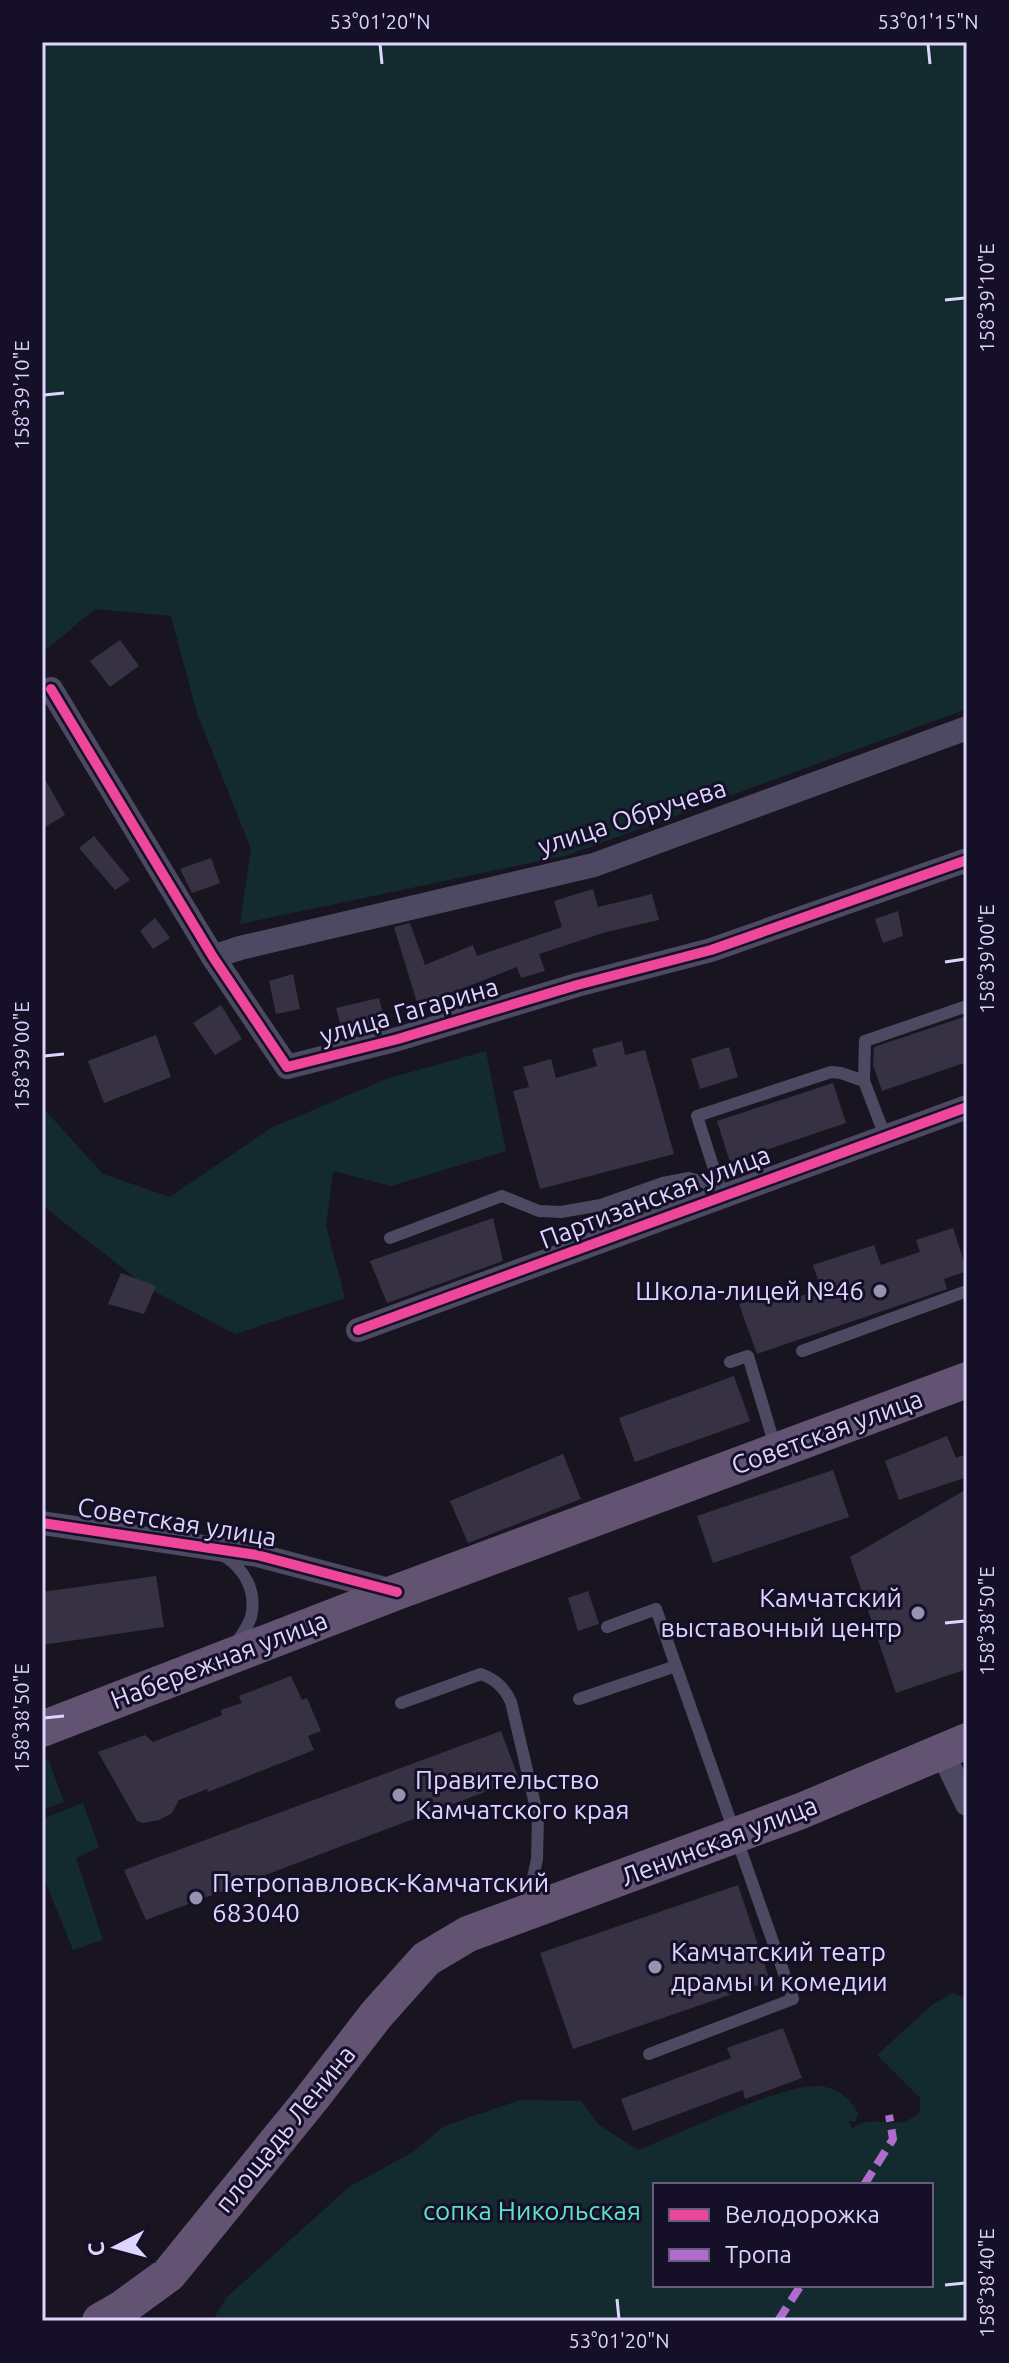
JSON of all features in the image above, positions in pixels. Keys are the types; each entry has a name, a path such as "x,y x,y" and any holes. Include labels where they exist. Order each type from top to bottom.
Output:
{"main road":[{"name":"Советская улица","path":"397,1592 967,1380"},
{"name":"Набережная улица","path":"42,1729 397,1592"},
{"name":"Ленинская улица","path":"468,1934 801,1811 954,1746"},
{"name":"площадь Ленина","path":"100,2321 169,2274 376,2015 426,1959 468,1934"}],"street":[{"name":"улица Гагарина","path":"51,689 213,957 287,1067 398,1039 577,985 711,950 967,860"},
{"name":"улица Обручева","path":"213,957 240,948 594,865 967,728"},
{"name":"Партизанская улица","path":"358,1330 967,1107"},
{"name":"Советская улица","path":"42,1523 257,1555 397,1592"},
{"path":"954,1746 967,1804"}],"lane":[{"path":"885,1136 864,1081 865,1041 967,1006"},
{"path":"723,1195 697,1116 831,1072 864,1081"},
{"path":"390,1238 502,1196 539,1211 561,1212 601,1205 663,1183 689,1178 704,1182 723,1195"},
{"path":"802,1351 967,1291"},
{"path":"730,1362 748,1356 776,1451"},
{"path":"210,1549 236,1564 249,1583 250,1620 227,1658"},
{"path":"607,1627 656,1609 793,1999 649,2054"},
{"path":"579,1699 676,1666"},
{"path":"401,1703 481,1674 506,1691 538,1817 537,1859 526,1914"}],"green space":[{"path":"42,42 967,42 967,709 568,855 240,924 251,849 197,713 171,616 95,609 42,653"},
{"path":"486,1051 506,1151 391,1186 333,1171 326,1226 345,1298 235,1334 148,1288 42,1205 42,1107 103,1174 170,1197 271,1128 386,1079"},
{"path":"48,1759 64,1802 42,1810 42,1761"},
{"path":"83,1803 99,1847 76,1858 103,1940 73,1950 46,1883 42,1884 42,1819"},
{"name":"сопка Никольская","path":"953,1993 967,1999 967,2321 212,2321 227,2297 349,2187 413,2152 444,2126 520,2100 581,2101 599,2125 638,2150 757,2101 803,2087 820,2086 848,2099 858,2114 855,2122 849,2121 852,2129 870,2122 894,2123 911,2119 920,2112 920,2098 877,2055 932,2005"}],"building":[{"path":"120,640 139,666 110,687 90,661"},
{"path":"42,774 65,815 42,829"},
{"path":"94,836 130,880 115,890 79,848"},
{"path":"211,858 220,883 192,893 180,869"},
{"path":"593,889 598,907 652,894 659,920 606,932 539,954 545,971 521,978 517,967 418,1006 394,927 410,923 425,965 473,945 477,956 562,927 554,901"},
{"path":"898,911 903,936 883,943 875,919"},
{"path":"155,918 170,938 153,949 140,931"},
{"path":"293,974 300,1009 276,1014 269,981"},
{"path":"379,998 386,1026 344,1037 336,1008"},
{"path":"221,1005 242,1039 215,1055 193,1023"},
{"path":"967,1016 967,1062 882,1091 873,1065 874,1047"},
{"path":"156,1035 171,1077 104,1103 88,1061"},
{"path":"622,1041 625,1055 645,1050 674,1154 540,1189 513,1091 529,1087 523,1067 551,1059 556,1078 597,1066 592,1049"},
{"path":"729,1047 738,1077 700,1089 691,1059"},
{"path":"833,1083 846,1123 730,1162 717,1121"},
{"path":"493,1218 503,1261 387,1303 370,1261"},
{"name":"Школа-лицей №46","path":"953,1228 967,1271 944,1279 947,1289 757,1354 739,1304 776,1292 780,1303 821,1289 813,1265 874,1245 881,1265 920,1252 916,1240"},
{"path":"121,1273 156,1286 144,1314 108,1304"},
{"path":"734,1376 750,1421 635,1462 619,1418"},
{"path":"947,1436 956,1458 963,1455 967,1477 899,1500 885,1461"},
{"path":"563,1454 581,1499 468,1543 450,1501"},
{"path":"833,1470 849,1517 713,1563 697,1516"},
{"name":"Камчатский выставочный центр","path":"967,1489 967,1669 896,1693 850,1557"},
{"path":"156,1576 164,1627 42,1645 42,1592"},
{"path":"588,1591 599,1624 578,1631 568,1598"},
{"path":"291,1676 302,1700 307,1698 321,1731 308,1736 314,1750 208,1792 207,1789 179,1800 172,1813 159,1820 137,1821 98,1752 145,1735 153,1742 222,1715 221,1710 242,1703 239,1696"},
{"path":"501,1731 519,1779 146,1920 124,1870"},
{"name":"Камчатский театр драмы и комедии","path":"738,1885 770,1981 573,2049 540,1953"},
{"path":"783,2028 802,2078 745,2099 743,2090 633,2131 621,2099 731,2058 727,2048"}],"marked path":[{"path":"865,2183 893,2139 889,2115"},
{"path":"778,2321 800,2287"}],"cycle path":[{"path":"51,689 213,957 287,1067 398,1039 577,985 711,950 967,860"},
{"path":"358,1330 967,1107"},
{"path":"42,1523 257,1555 397,1592"}],"place":[{"name":"Школа-лицей №46","path":"880,1291"},
{"name":"Камчатский выставочный центр","path":"918,1613"},
{"name":"Правительство Камчатского края","path":"399,1795"},
{"name":"Петропавловск-Камчатский 683040","path":"196,1898"},
{"name":"Камчатский театр драмы и комедии","path":"655,1967"}]}
